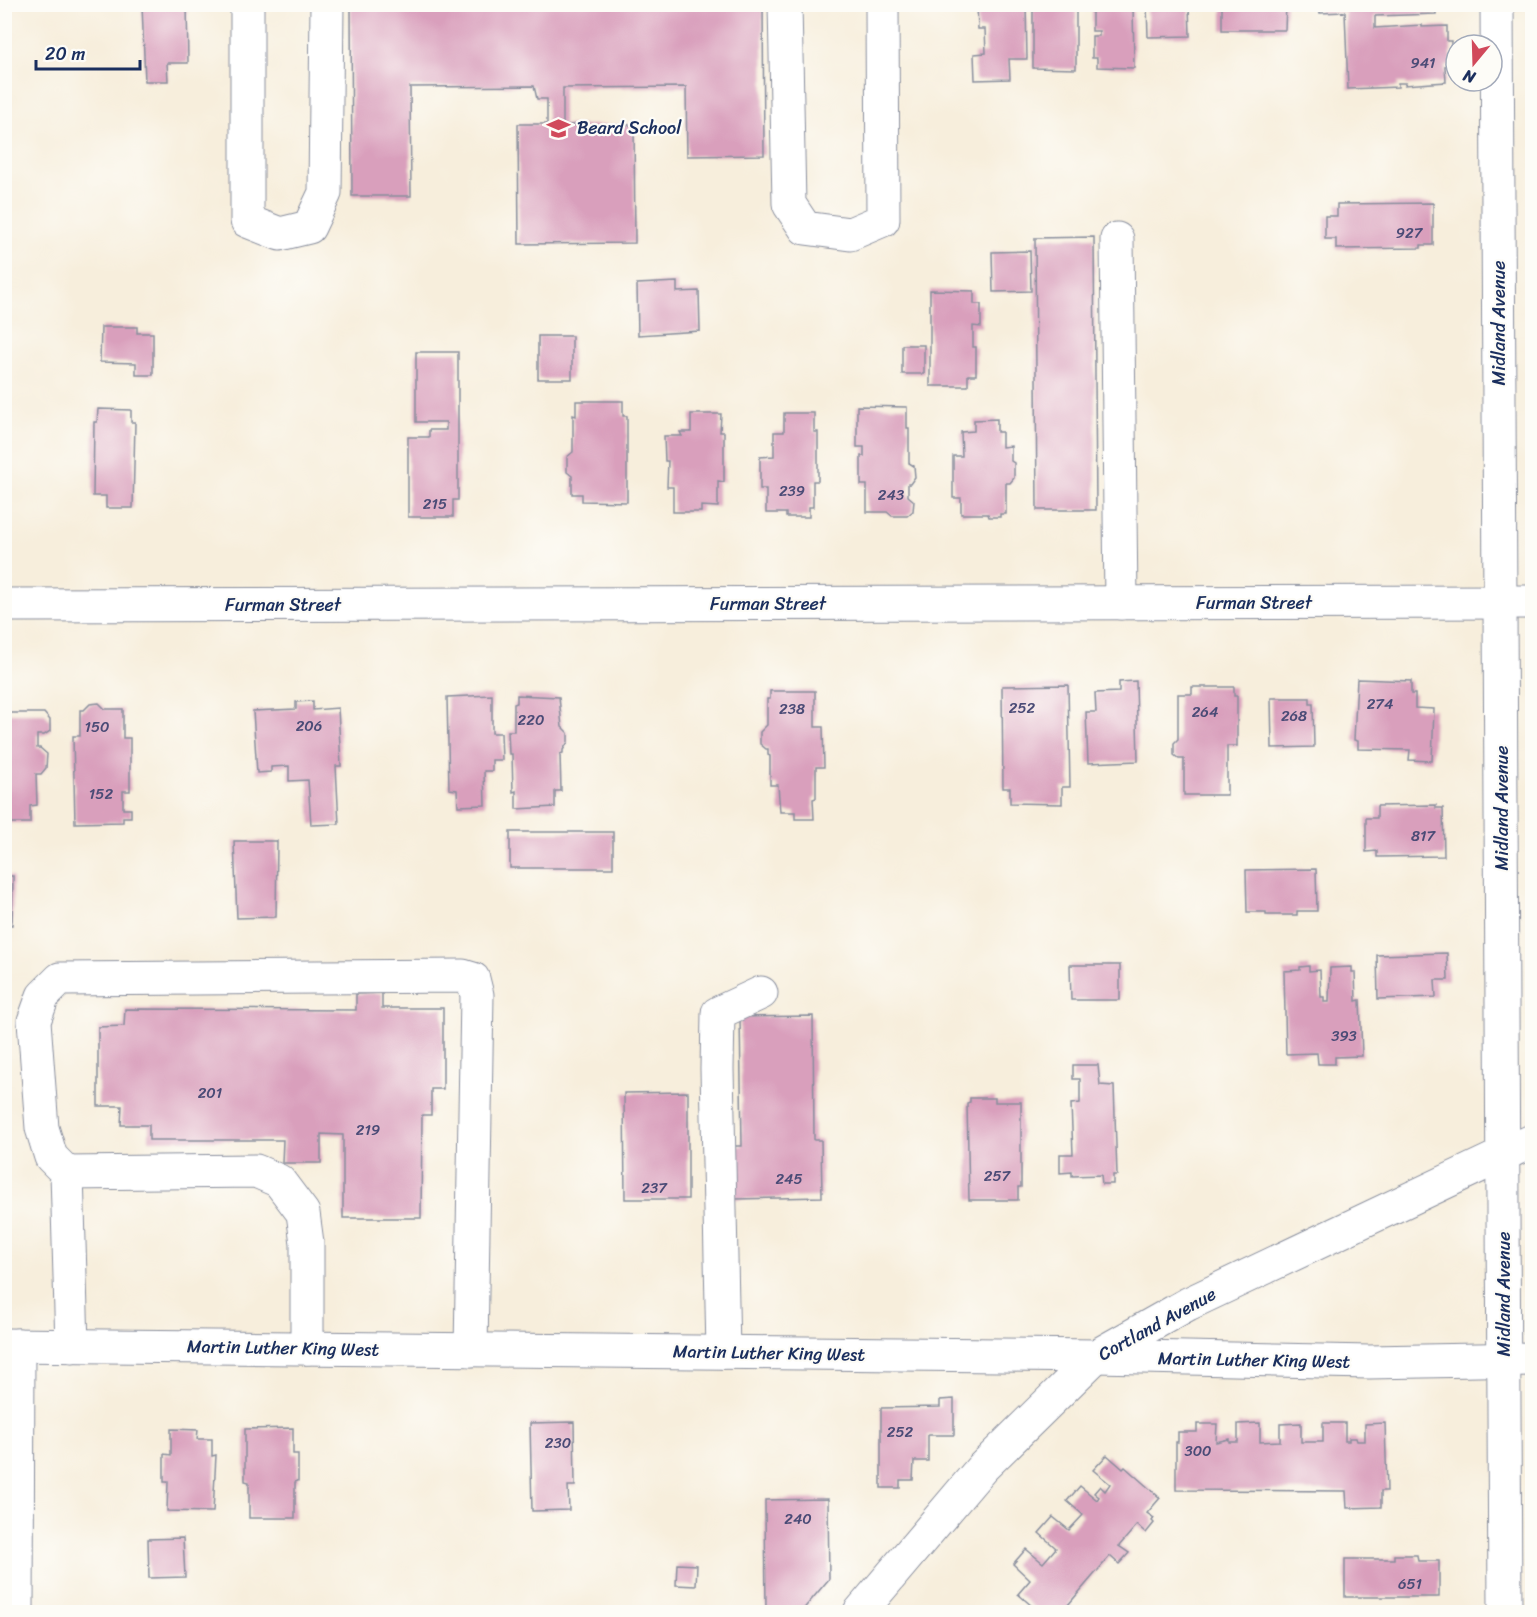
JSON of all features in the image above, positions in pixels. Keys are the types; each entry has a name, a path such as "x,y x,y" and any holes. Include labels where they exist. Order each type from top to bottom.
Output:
{"street":[{"path":"247,4 247,221 280,234 309,227 325,193 327,4"},
{"path":"785,4 789,204 805,228 850,234 883,220 882,4"},
{"name":"Midland Avenue","path":"1497,4 1500,602 1518,1147 1519,1359 1505,1612"},
{"path":"1117,239 1121,603"},
{"name":"Furman Street","path":"4,606 1533,602"},
{"path":"72,1346 66,1173 51,1157 42,1128 34,1021 42,996 60,979 463,976 473,980 477,994 471,1350"},
{"path":"723,1352 717,1069 718,1013 761,993"},
{"name":"Cortland Avenue","path":"860,1612 982,1468 1096,1356 1188,1304 1518,1147"},
{"path":"66,1173 256,1171 279,1181 303,1214 307,1243 307,1348"},
{"path":"11,1345 17,1612"},
{"name":"Martin Luther King West","path":"11,1345 1096,1356 1370,1362 1519,1359"}],"building":[{"path":"142,4 187,4 188,63 167,63 168,81 145,81"},
{"path":"351,4 763,4 764,155 687,156 686,87 563,88 563,125 634,125 635,243 519,244 518,124 547,124 547,99 537,99 534,86 410,87 411,196 352,196"},
{"path":"977,4 1026,4 1027,59 1009,59 1010,79 975,80 974,54 986,53 985,29 978,29"},
{"path":"1033,4 1076,4 1076,69 1033,68"},
{"path":"1092,4 1133,4 1134,68 1097,67 1097,58 1092,58 1092,36 1099,36 1099,31 1092,31"},
{"path":"1222,4 1286,4 1285,30 1222,30"},
{"path":"1319,4 1436,4 1436,14 1375,16 1375,28 1447,26 1447,33 1444,33 1444,82 1405,85 1406,83 1398,83 1398,87 1348,89 1345,12 1320,13"},
{"path":"1147,5 1189,5 1190,36 1148,37"},
{"path":"1433,203 1433,245 1421,245 1421,248 1336,249 1336,239 1325,239 1325,216 1337,216 1337,204"},
{"path":"1094,237 1096,510 1037,510 1035,238"},
{"path":"1030,251 1031,291 993,292 992,252"},
{"path":"677,282 677,292 699,291 700,331 638,335 637,284"},
{"path":"930,290 974,291 974,304 981,304 981,327 973,326 976,375 968,375 968,386 930,386"},
{"path":"101,327 137,327 137,333 153,333 153,375 136,375 136,363 100,362"},
{"path":"538,336 572,336 572,379 538,379"},
{"path":"902,345 924,345 924,374 902,374"},
{"path":"416,352 458,352 458,500 453,500 453,517 408,517 408,437 429,437 429,430 446,430 446,422 416,422"},
{"path":"576,401 623,401 623,416 627,416 627,502 582,501 582,494 572,494 572,476 567,472 567,457 573,452 573,415 576,416"},
{"path":"857,406 907,407 909,463 914,466 915,477 908,484 908,496 914,501 913,511 907,516 892,516 887,512 867,512 867,485 861,485 861,456 864,456 864,447 857,447"},
{"path":"98,409 131,410 131,422 135,422 133,508 106,508 106,496 93,496 94,422 97,422"},
{"path":"784,413 814,413 814,432 818,432 818,481 813,481 813,507 809,507 809,517 786,517 786,513 766,513 766,489 760,489 760,457 774,456 774,432 784,432"},
{"path":"691,414 721,414 720,432 724,432 724,482 718,481 718,507 701,506 701,512 673,512 673,487 667,487 668,461 665,461 664,436 682,436 680,432 691,432"},
{"path":"997,419 997,432 1002,432 1002,447 1011,446 1011,461 1014,463 1014,478 1010,483 1006,483 1006,514 1000,514 1000,517 989,517 988,514 961,514 961,498 953,498 953,456 962,456 961,432 974,431 974,420"},
{"path":"1357,679 1411,681 1411,694 1415,694 1415,708 1434,709 1432,761 1409,760 1410,750 1358,749 1358,741 1354,740"},
{"path":"1136,681 1138,761 1088,763 1086,712 1096,712 1095,693 1119,692 1119,682"},
{"path":"1068,685 1070,787 1062,787 1062,804 1010,803 1010,788 1003,788 1002,686"},
{"path":"1192,687 1234,687 1234,696 1237,696 1237,746 1227,746 1227,795 1184,795 1184,759 1179,759 1174,755 1174,743 1178,739 1178,694 1192,694"},
{"path":"770,691 815,691 815,727 823,727 824,767 816,767 814,819 795,819 795,812 780,812 778,785 770,785 770,756 768,749 760,744 760,732 767,725 767,699 770,699"},
{"path":"492,695 492,733 501,733 502,760 492,760 492,771 484,771 485,805 458,806 457,790 449,789 447,697"},
{"path":"517,695 559,697 562,727 568,733 568,742 563,753 560,754 561,791 555,791 555,807 516,809 516,791 513,792 512,754 509,754 508,731 514,731 514,704 517,703"},
{"path":"1271,698 1310,698 1310,704 1313,704 1314,747 1272,748"},
{"path":"313,701 313,710 338,708 341,766 336,766 339,824 311,825 308,780 289,781 289,766 271,767 271,772 257,773 253,711 296,709 296,702"},
{"path":"99,703 105,709 123,709 123,738 130,738 130,791 123,791 123,809 131,809 131,817 123,817 123,822 75,823 73,736 80,736 80,710 84,710 90,704"},
{"path":"4,713 44,713 50,720 50,731 44,735 37,735 37,748 47,754 46,768 41,774 36,774 37,805 30,806 30,823 4,823"},
{"path":"1436,805 1436,808 1443,808 1444,856 1377,857 1377,851 1366,852 1366,818 1377,818 1377,806"},
{"path":"510,832 613,832 613,868 510,868"},
{"path":"234,841 277,841 276,917 237,918"},
{"path":"1316,869 1317,911 1297,911 1297,915 1266,915 1266,912 1247,912 1246,870"},
{"path":"4,876 13,876 12,925 4,925"},
{"path":"1447,953 1448,980 1435,980 1436,997 1378,999 1377,955"},
{"path":"1070,965 1120,965 1120,1000 1071,1000"},
{"path":"1309,966 1309,971 1320,970 1321,997 1324,997 1324,1002 1329,1002 1330,968 1352,967 1352,972 1355,972 1356,1001 1360,1000 1362,1056 1335,1057 1335,1064 1318,1064 1317,1053 1286,1054 1284,971 1300,970 1300,967"},
{"path":"382,993 382,1008 443,1008 443,1089 431,1089 431,1115 422,1115 421,1218 343,1218 343,1135 321,1134 321,1163 282,1163 283,1140 149,1140 149,1125 121,1125 122,1106 98,1106 98,1027 124,1026 125,1009 356,1010 356,994"},
{"path":"813,1016 814,1140 821,1140 822,1197 735,1199 734,1146 742,1146 740,1017"},
{"path":"1073,1065 1098,1065 1100,1085 1114,1086 1117,1175 1113,1175 1113,1184 1102,1184 1101,1175 1072,1176 1072,1172 1060,1173 1060,1154 1073,1154 1071,1104 1080,1103 1080,1079 1073,1079"},
{"path":"688,1092 688,1199 625,1199 624,1093"},
{"path":"970,1098 995,1098 995,1102 1021,1102 1021,1187 1018,1187 1018,1200 969,1200 967,1103 970,1102"},
{"path":"954,1399 954,1435 928,1435 928,1461 914,1461 913,1480 900,1480 900,1488 881,1488 881,1408 940,1407 940,1400"},
{"path":"574,1422 575,1486 568,1486 569,1510 532,1511 530,1423"},
{"path":"1260,1423 1260,1442 1280,1441 1280,1424 1301,1423 1301,1442 1323,1442 1323,1423 1345,1423 1345,1441 1349,1441 1349,1438 1356,1438 1357,1441 1365,1441 1365,1424 1385,1423 1387,1491 1381,1491 1381,1507 1347,1508 1346,1491 1176,1490 1178,1432 1197,1432 1197,1424 1217,1424 1216,1442 1229,1439 1229,1442 1238,1442 1238,1424"},
{"path":"293,1428 293,1454 298,1454 295,1518 249,1518 249,1482 245,1481 245,1429"},
{"path":"171,1429 198,1430 197,1439 212,1439 212,1456 216,1455 213,1512 167,1511 168,1482 164,1482 164,1454 171,1455"},
{"path":"1107,1455 1123,1469 1125,1467 1160,1498 1147,1513 1154,1518 1152,1521 1154,1523 1146,1533 1137,1525 1119,1546 1129,1553 1119,1564 1110,1556 1068,1605 1077,1612 1039,1612 1018,1594 1030,1580 1013,1564 1026,1549 1043,1563 1056,1548 1039,1533 1053,1517 1069,1530 1083,1515 1067,1501 1080,1486 1097,1500 1099,1497 1094,1493 1100,1486 1105,1491 1110,1484 1093,1470"},
{"path":"828,1499 829,1579 801,1612 766,1612 765,1500"},
{"path":"183,1538 185,1577 149,1578 148,1539"},
{"path":"1394,1555 1417,1555 1418,1561 1439,1561 1439,1597 1345,1597 1345,1559 1394,1559"},
{"path":"677,1564 697,1565 696,1586 676,1585"}],"place":[{"name":"Beard School","path":"559,128"}]}
